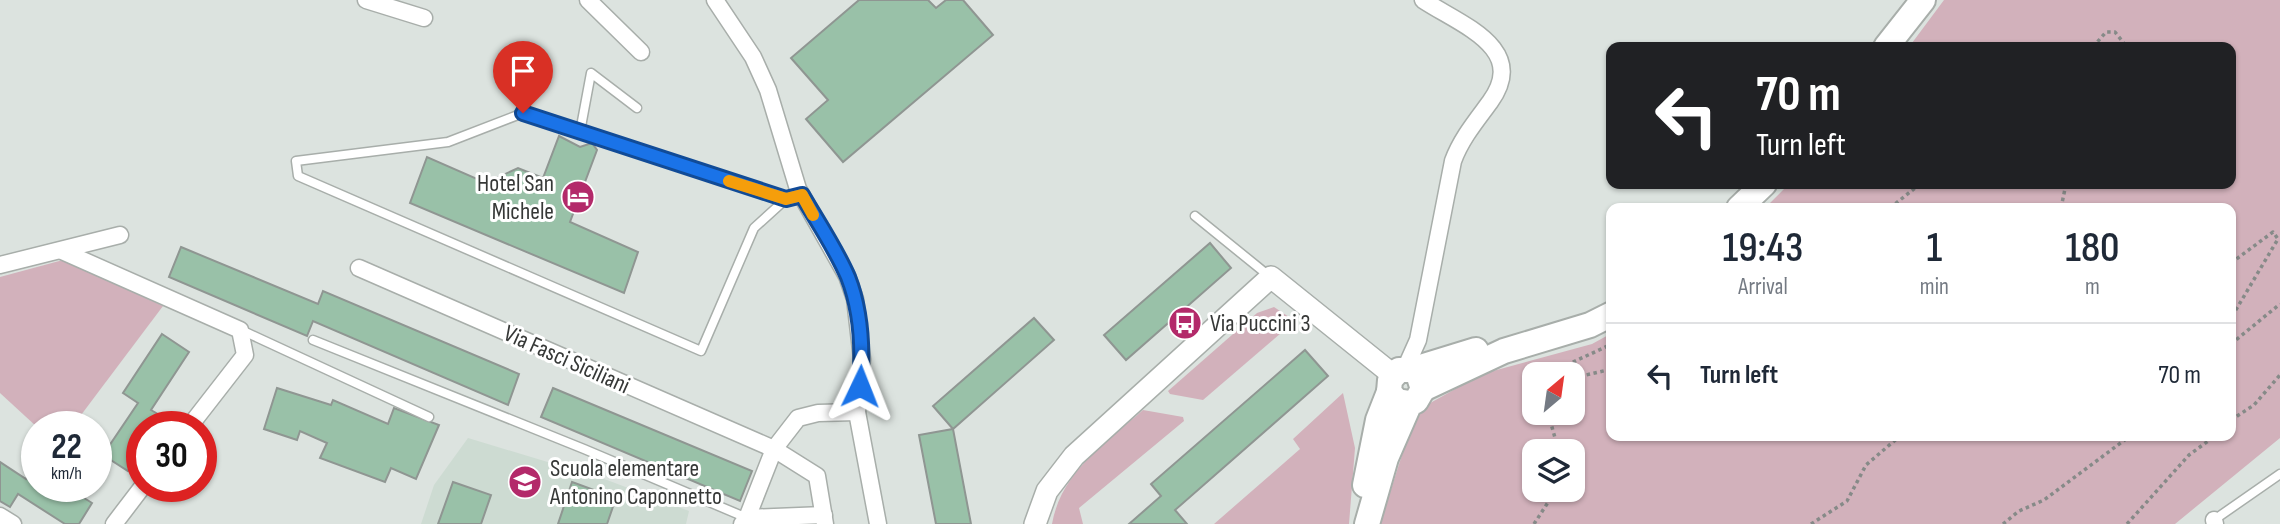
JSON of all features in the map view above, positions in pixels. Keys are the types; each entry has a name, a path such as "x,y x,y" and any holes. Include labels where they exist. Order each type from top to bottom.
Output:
{"main road":[{"path":"1890,42 1923,0"},
{"path":"1744,203 1760,189"},
{"path":"1035,524 1047,491 1074,456 1271,278 1405,383"},
{"path":"1405,383 1475,351 1504,351 1590,325 1606,317"},
{"path":"1365,524 1386,458 1405,383"}],"street":[{"path":"366,0 424,18"},
{"path":"588,0 641,52"},
{"path":"715,0 752,57 768,90 794,197 847,276 855,299 862,359 857,412 878,524"},
{"path":"1405,383 1418,340 1453,161 1463,139 1499,90 1504,72 1495,49 1423,0"},
{"path":"0,265 120,235"},
{"path":"62,251 240,330 245,355 201,411"},
{"name":"Via Fasci Siciliani","path":"359,268 774,449 817,476 824,520"},
{"path":"824,520 745,522 774,449 798,418 818,413 857,412"},
{"path":"114,524 131,502"},
{"path":"0,516 13,524"}],"lane":[{"path":"580,132 591,73 636,108"},
{"path":"523,113 794,197 754,228 701,351 298,176 296,160 448,142 523,113"},
{"path":"1195,216 1271,278"},
{"path":"240,330 429,417"},
{"path":"313,340 584,449 745,522"},
{"path":"2215,522 2280,474"}],"path":[{"path":"2097,42 2106,32 2115,32 2123,42"},
{"path":"1896,203 1914,189"},
{"path":"2236,259 2273,232 2278,239 2236,310"},
{"path":"2236,340 2280,304"},
{"path":"1575,362 1606,347"},
{"path":"1586,375 1606,370"},
{"path":"2236,417 2254,405 2280,375"},
{"path":"1811,524 1847,501 1866,465 1894,441"},
{"path":"2003,524 2019,511 2044,500 2123,441"},
{"path":"2127,524 2189,455 2209,441"},
{"path":"1534,524 1548,502"}],"shaded area":[{"path":"1944,0 2280,0 2280,438 2175,524 1380,524 1416,411 1482,374 1522,363 1522,425 1586,425 1586,362 1526,362 1592,344 1606,336 1606,441 2236,441 2236,203 1770,203 1784,189 2236,189 2236,42 1913,42"},
{"path":"63,260 163,306 84,411 21,412 0,393 0,277"},
{"path":"1274,307 1295,321 1203,400 1170,394 1168,391 1257,313"},
{"path":"1343,393 1355,448 1349,524 1214,524 1300,449 1293,439"},
{"path":"1143,410 1183,417 1184,421 1079,508 1083,524 1052,524 1057,505 1075,474 1101,446"},
{"name":"Scuola elementare Antonino Caponnetto","path":"468,438 607,480 689,511 686,524 421,524 434,485"}],"building":[{"path":"859,0 928,0 936,8 946,0 963,0 993,35 843,162 806,119 828,100 791,58"},
{"path":"559,136 580,147 592,143 597,150 570,222 638,252 624,293 410,203 427,157 486,183 518,168 543,178"},
{"path":"1210,243 1231,268 1126,360 1104,335"},
{"path":"181,247 318,304 323,291 519,374 508,405 313,321 307,336 169,277"},
{"path":"1034,318 1054,340 953,429 933,406"},
{"path":"162,334 189,352 153,411 133,411 138,403 123,393"},
{"path":"1305,350 1328,376 1175,510 1187,524 1129,524 1161,496 1151,484"},
{"path":"277,388 331,405 333,400 388,424 394,408 439,425 416,479 391,468 385,482 320,458 327,443 300,431 297,440 264,429"},
{"path":"553,388 752,471 740,501 541,417"},
{"path":"126,421 126,470 112,461 112,442"},
{"path":"953,429 971,524 936,524 919,435"},
{"path":"0,462 21,476 21,496 18,494 10,507 0,501"},
{"path":"453,482 491,495 481,524 438,524"},
{"path":"572,482 616,498 607,524 558,524"},
{"path":"31,502 92,503 79,524 65,524"}],"slow traffic":[{"path":"729,181 786,199 802,195 813,215"}],"place":[{"name":"Hotel San Michele","path":"578,197"},
{"name":"Via Puccini 3","path":"1185,323"},
{"name":"Scuola elementare Antonino Caponnetto","path":"525,482"}],"route":[{"path":"523,113 786,199 802,195 847,276 855,299 862,359 860,386"}]}
